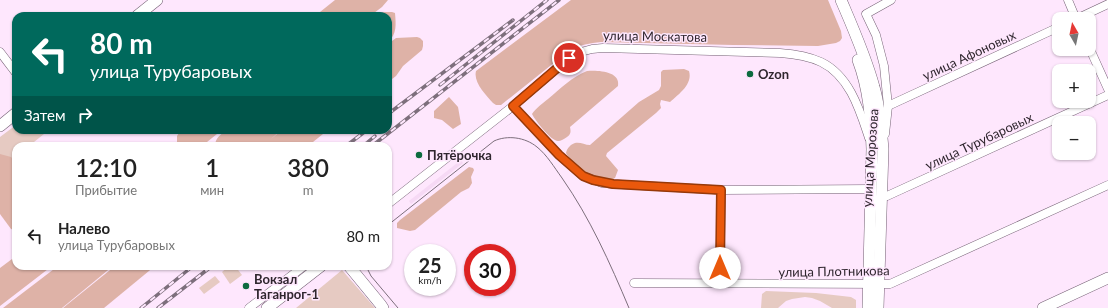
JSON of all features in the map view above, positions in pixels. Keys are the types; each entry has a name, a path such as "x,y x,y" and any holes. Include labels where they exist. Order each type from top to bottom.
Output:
{"main road":[{"path":"142,12 157,0"},
{"path":"833,0 861,69 867,90 877,149"},
{"path":"841,0 869,68 875,89 881,130 877,149"},
{"path":"0,126 12,116"},
{"name":"улица Морозова","path":"877,149 871,189 874,285 878,308"},
{"name":"улица Морозова","path":"868,308 874,285 881,197 877,149"},
{"path":"267,308 316,270"},
{"path":"352,270 383,307"},
{"path":"1043,308 1108,278"}],"street":[{"name":"улица Морозова","path":"877,149 888,106 884,66 876,35 866,14 889,0"},
{"path":"1068,0 1073,12"},
{"path":"1091,12 1108,4"},
{"name":"улица Афоновых","path":"888,106 1052,30"},
{"name":"улица Москатова","path":"392,201 513,106 569,58 581,52 592,49 603,48 797,55 812,58 822,62 834,70 844,82 857,104 877,149"},
{"path":"0,52 12,68"},
{"path":"1093,56 1108,89"},
{"name":"улица Турубаровых","path":"881,197 894,193 1108,95"},
{"path":"513,106 559,155 583,176 593,180 613,184 721,190 871,189"},
{"name":"улица Плотникова","path":"634,283 890,284 1108,184"},
{"path":"720,283 721,190"},
{"path":"249,308 299,270"}],"shaded area":[{"path":"335,0 388,0 375,12 320,12"},
{"path":"571,0 828,0 841,31 842,38 836,43 818,46 601,42 589,44 570,50 501,105 496,105 493,103 478,84 476,80 476,71"},
{"path":"392,12 395,13 396,25 392,38"},
{"path":"417,37 423,41 423,46 422,50 403,66 392,79 392,41 396,38"},
{"path":"684,69 689,71 690,76 687,84 681,92 670,102 661,100 661,108 656,113 607,153 606,156 618,170 615,178 603,180 588,176 568,156 566,152 571,145 578,143 590,145 639,102 659,90 661,86 661,72 663,70"},
{"path":"587,71 602,71 612,74 618,81 618,86 570,127 571,130 568,136 560,141 551,138 536,121 532,114 576,76"},
{"path":"449,97 458,107 461,124 453,129 442,120 434,118 434,111"},
{"path":"12,128 12,134 44,134 34,142 12,142 11,159 0,159 0,137"},
{"path":"178,134 217,134 207,142 177,142"},
{"path":"277,134 271,139 277,134 323,134 313,142 215,142 217,138 221,135"},
{"path":"0,154 12,158 12,229 0,214"},
{"path":"461,160 463,163 411,204 409,201"},
{"path":"469,167 473,168 474,170 471,177 472,183 469,188 461,192 415,230 410,231 397,228 397,223 400,220"},
{"path":"12,259 12,270 47,270 0,306 0,268"},
{"path":"53,270 108,270 62,308 3,308"},
{"path":"110,270 150,270 104,308 63,308"},
{"path":"224,270 238,270 242,275 230,284 222,272"},
{"path":"342,270 375,308 296,308"},
{"path":"215,276 220,282 204,294 199,288"},
{"path":"766,291 816,293 851,297 856,300 856,308 832,308 820,301 805,297 786,301 778,308 761,308 762,294"}],"tram line":[{"path":"392,222 494,141 505,138 522,139 537,147 544,154 572,193 599,241 629,308"},
{"path":"368,270 371,276 398,308"}],"railway":[{"path":"440,85 547,0"},
{"path":"392,130 559,0"},
{"path":"392,111 513,20"},
{"path":"351,142 362,134"},
{"path":"377,142 387,134"},
{"path":"368,142 375,136"},
{"path":"141,308 188,270"},
{"path":"158,308 207,270"}],"place":[{"name":"Ozon","path":"750,74"},
{"name":"Пятёрочка","path":"419,155"},
{"name":"Вокзал Таганрог-1","path":"246,286"}],"route":[{"path":"569,58 513,106 559,155 583,176 602,183 721,190 720,268"}]}
